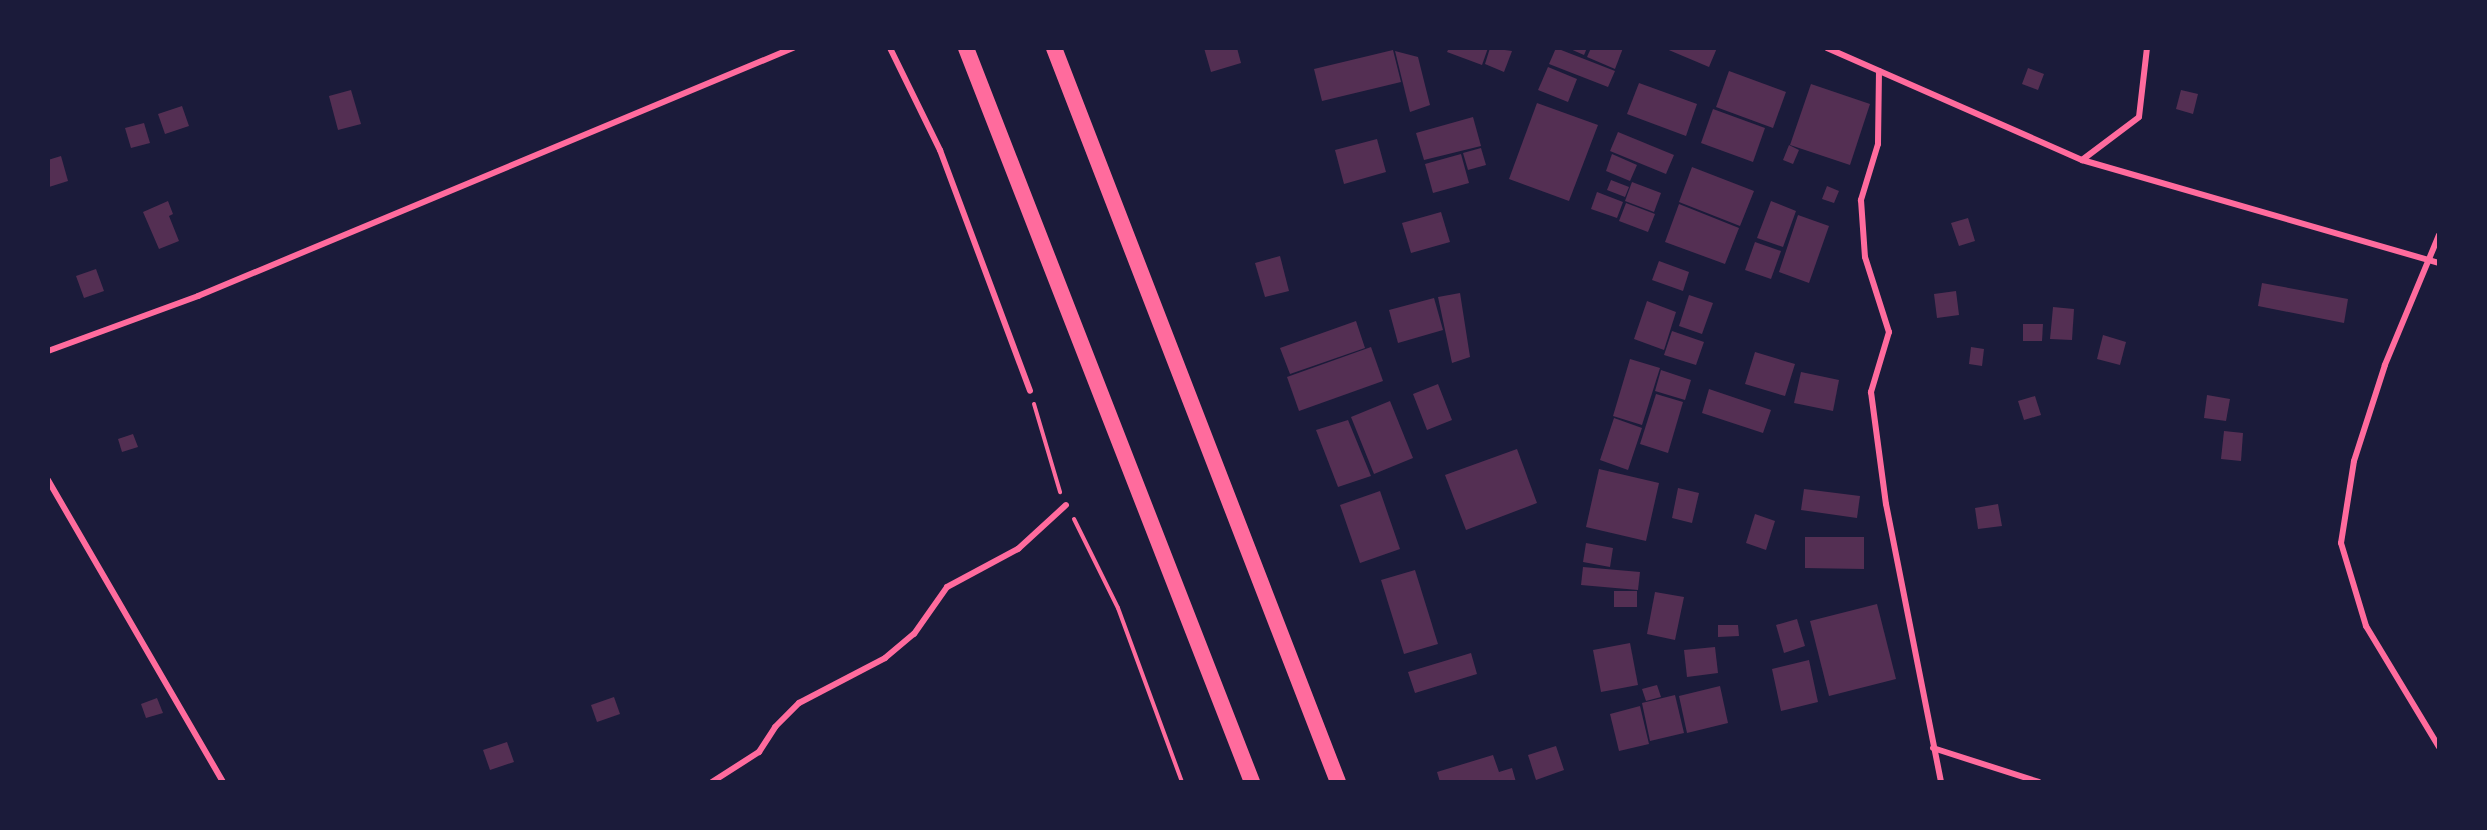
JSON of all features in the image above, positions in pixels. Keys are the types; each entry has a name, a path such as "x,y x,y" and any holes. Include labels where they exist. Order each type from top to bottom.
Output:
{"highway":[{"path":"966,48 1252,782"},
{"path":"1054,48 1338,782"}],"street":[{"path":"48,351 198,296 793,48"},
{"path":"890,48 940,150 1030,391"},
{"path":"1827,48 2082,160 2439,263"},
{"path":"2082,160 2139,117 2147,48"},
{"path":"1879,71 1878,144 1862,200 1865,258 1889,332 1871,392 1886,504 1941,782"},
{"path":"2439,235 2431,261 2385,365 2364,429 2354,461 2341,543 2366,626 2439,747"},
{"path":"48,480 223,782"},
{"path":"712,782 759,752 775,727 799,703 885,658 914,634 947,587 1018,549 1066,505"},
{"path":"1933,748 2038,782"}],"path":[{"path":"1030,391 1066,505 1118,608 1182,782"}],"building":[{"path":"1204,48 1237,48 1241,63 1211,72"},
{"path":"1449,48 1488,48 1482,65 1447,52"},
{"path":"1490,48 1512,51 1504,72 1485,64"},
{"path":"1556,48 1615,71 1608,87 1549,64"},
{"path":"1568,48 1587,48 1584,55"},
{"path":"1591,48 1623,48 1615,69 1587,57"},
{"path":"1664,48 1717,48 1709,67"},
{"path":"1393,50 1401,82 1322,101 1314,69"},
{"path":"1395,51 1418,57 1430,105 1410,112"},
{"path":"1548,67 1577,79 1568,102 1538,90"},
{"path":"2028,68 2044,74 2038,90 2022,84"},
{"path":"1729,71 1786,92 1773,128 1716,107"},
{"path":"1639,83 1697,104 1686,136 1627,114"},
{"path":"1811,84 1870,104 1850,165 1790,145"},
{"path":"351,90 361,124 338,130 329,96"},
{"path":"2181,90 2198,94 2193,114 2176,109"},
{"path":"1537,103 1598,125 1569,201 1509,179"},
{"path":"182,106 189,126 165,134 158,114"},
{"path":"1713,109 1765,128 1753,162 1701,143"},
{"path":"1473,117 1481,146 1424,160 1416,133"},
{"path":"144,123 150,143 131,148 125,128"},
{"path":"1618,132 1674,155 1666,174 1610,151"},
{"path":"1377,139 1386,172 1344,184 1335,150"},
{"path":"1789,145 1799,150 1793,164 1783,160"},
{"path":"1481,148 1486,165 1468,170 1463,153"},
{"path":"1461,154 1469,183 1433,193 1425,164"},
{"path":"1612,154 1637,165 1630,181 1606,171"},
{"path":"61,156 68,181 49,187 48,160"},
{"path":"1692,167 1754,191 1740,226 1679,202"},
{"path":"1611,180 1629,187 1625,197 1607,190"},
{"path":"1632,182 1661,193 1654,212 1625,201"},
{"path":"1827,186 1839,191 1834,203 1822,199"},
{"path":"1597,192 1623,202 1617,218 1591,209"},
{"path":"168,201 173,214 169,216 179,241 159,249 143,212"},
{"path":"1771,201 1796,211 1783,247 1757,238"},
{"path":"1626,203 1655,214 1648,232 1619,221"},
{"path":"1679,204 1739,228 1725,264 1665,242"},
{"path":"1441,212 1450,242 1411,253 1402,223"},
{"path":"1798,215 1829,226 1809,283 1779,272"},
{"path":"1968,218 1975,241 1959,246 1951,223"},
{"path":"1755,242 1781,251 1771,279 1745,270"},
{"path":"1280,256 1289,291 1265,297 1255,263"},
{"path":"1659,261 1689,272 1683,291 1652,280"},
{"path":"96,269 104,291 84,298 76,276"},
{"path":"2262,283 2348,299 2344,323 2258,306"},
{"path":"1956,291 1959,315 1937,318 1934,294"},
{"path":"1460,293 1470,357 1452,363 1438,297"},
{"path":"1689,295 1713,303 1702,334 1679,326"},
{"path":"1434,298 1443,330 1398,343 1389,310"},
{"path":"1647,301 1676,312 1664,350 1634,339"},
{"path":"2053,307 2074,309 2072,340 2050,339"},
{"path":"1356,321 1365,348 1290,374 1280,348"},
{"path":"2023,324 2043,324 2042,341 2023,341"},
{"path":"1672,331 1704,342 1696,365 1664,355"},
{"path":"2103,335 2126,342 2120,365 2097,359"},
{"path":"1371,347 1383,381 1299,411 1287,377"},
{"path":"1971,347 1984,349 1982,366 1969,364"},
{"path":"1755,352 1795,364 1785,396 1745,384"},
{"path":"1630,359 1660,368 1642,425 1613,416"},
{"path":"1661,370 1691,380 1685,400 1655,391"},
{"path":"1801,372 1839,380 1833,411 1794,403"},
{"path":"1438,384 1452,420 1427,430 1413,394"},
{"path":"1709,389 1771,410 1763,433 1702,413"},
{"path":"1656,394 1683,402 1668,453 1640,444"},
{"path":"2207,395 2230,399 2226,421 2204,418"},
{"path":"2035,396 2041,415 2024,420 2018,401"},
{"path":"1390,401 1413,458 1374,474 1351,417"},
{"path":"1614,418 1642,428 1628,470 1600,460"},
{"path":"1348,420 1371,476 1338,487 1316,430"},
{"path":"2224,431 2243,433 2241,461 2221,459"},
{"path":"133,434 138,447 122,452 118,439"},
{"path":"1517,449 1537,503 1466,530 1445,475"},
{"path":"1599,469 1659,483 1646,541 1586,527"},
{"path":"1678,488 1699,493 1692,523 1672,518"},
{"path":"1804,489 1860,496 1857,518 1801,510"},
{"path":"1380,491 1400,549 1360,563 1340,505"},
{"path":"1998,504 2002,526 1978,529 1975,508"},
{"path":"1755,514 1775,521 1766,550 1746,543"},
{"path":"1805,537 1864,537 1864,569 1805,568"},
{"path":"1586,543 1613,548 1610,567 1583,562"},
{"path":"1583,567 1640,572 1638,590 1581,585"},
{"path":"1415,570 1438,644 1404,654 1381,580"},
{"path":"1614,591 1637,591 1637,607 1614,607"},
{"path":"1655,592 1684,597 1675,640 1647,634"},
{"path":"1877,604 1896,679 1829,696 1810,621"},
{"path":"1797,619 1805,646 1784,653 1776,625"},
{"path":"1718,625 1738,625 1739,636 1718,637"},
{"path":"1630,643 1638,685 1601,692 1593,650"},
{"path":"1715,647 1718,673 1687,677 1684,650"},
{"path":"1471,653 1477,674 1415,693 1408,672"},
{"path":"1809,660 1818,702 1781,711 1772,669"},
{"path":"1657,685 1661,697 1646,701 1642,689"},
{"path":"1720,686 1728,723 1687,733 1679,696"},
{"path":"1675,695 1684,733 1650,741 1642,703"},
{"path":"614,697 620,714 597,722 591,705"},
{"path":"157,698 163,713 146,718 141,704"},
{"path":"1640,706 1649,744 1619,751 1610,714"},
{"path":"507,742 514,762 490,770 483,750"},
{"path":"1556,746 1564,770 1536,780 1528,755"},
{"path":"1493,755 1499,772 1512,768 1516,782 1440,782 1437,772"}]}
